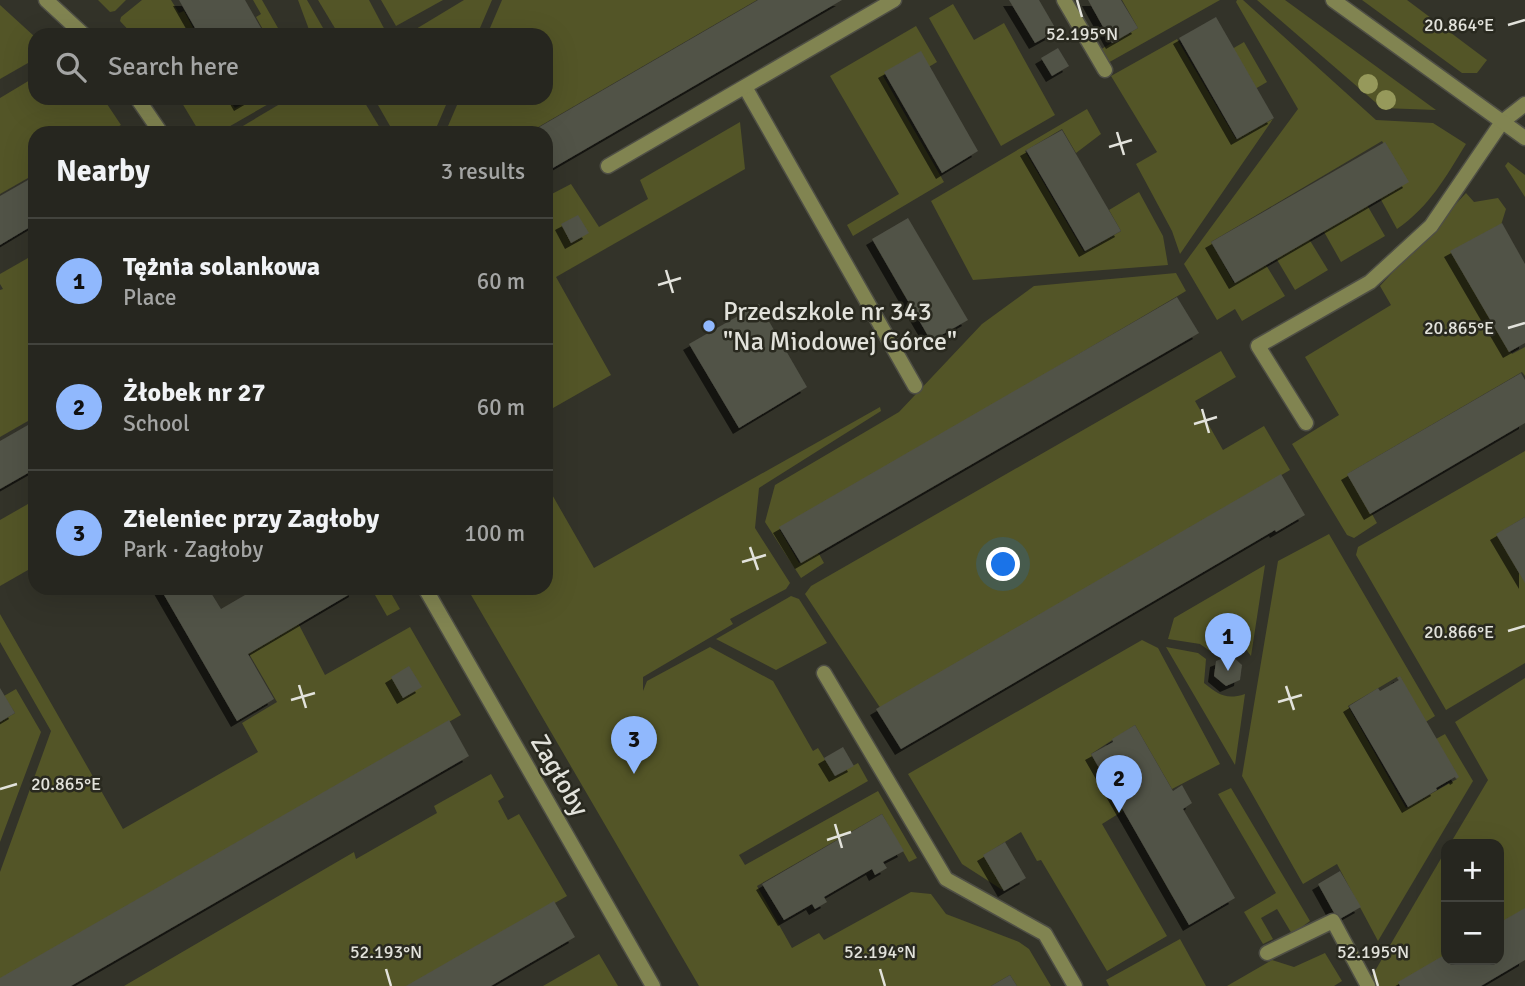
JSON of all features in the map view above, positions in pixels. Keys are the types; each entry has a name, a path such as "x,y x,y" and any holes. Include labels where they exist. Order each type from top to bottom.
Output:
{"street":[{"path":"46,0 76,28"},
{"path":"608,166 894,0"},
{"path":"1065,0 1105,70"},
{"path":"1333,0 1525,138"},
{"path":"745,87 915,386"},
{"path":"1306,423 1258,346 1370,282 1431,226 1502,122 1525,104"},
{"path":"142,105 156,126"},
{"name":"Zagłoby","path":"429,595 653,986"},
{"path":"824,673 946,879 1045,934 1074,986"},
{"path":"1267,953 1333,921 1368,986"}],"green space":[{"path":"98,0 126,0 115,11 110,12"},
{"path":"142,0 171,0 179,13 184,11 193,28 126,28 120,21 121,17"},
{"path":"253,0 262,0 278,28 262,28 256,17 261,14"},
{"path":"298,0 307,0 323,28 308,28"},
{"path":"318,0 369,0 384,28 335,28"},
{"path":"381,0 443,0 396,26"},
{"path":"464,0 492,0 480,28 418,28"},
{"path":"502,0 757,0 540,126 448,126 457,105 553,105 553,28 490,28"},
{"path":"1122,0 1220,0 1106,64 1098,51 1138,28"},
{"path":"1237,0 1243,0 1376,120 1433,123 1466,144 1428,201 1397,229 1380,198 1406,182 1382,141 1211,242 1234,283 1266,265 1285,296 1242,321 1235,309 1217,320 1184,264 1298,109"},
{"path":"1257,0 1285,0 1436,110 1382,108"},
{"path":"1362,0 1407,0 1487,60 1477,73 1462,73"},
{"path":"953,4 974,40 1004,23 1055,115 1001,146 929,18"},
{"path":"0,5 28,31 28,63 0,79"},
{"path":"916,26 937,62 927,68 919,55 883,76 944,182 853,236 847,225 899,194 830,76"},
{"path":"1177,39 1236,139 1273,119 1180,254 1172,231 1136,164 1157,152 1111,76"},
{"path":"1244,42 1267,82 1255,89 1232,49"},
{"path":"28,81 28,105 108,105 121,125 28,126 28,178 0,194 0,98"},
{"path":"183,105 233,105 235,108 241,105 267,105 230,126 196,126"},
{"path":"278,105 366,105 379,126 243,126"},
{"path":"378,105 446,105 437,126 390,126"},
{"path":"1087,109 1101,134 1076,153 1062,129 1025,151 1084,252 1121,231 1109,210 1139,192 1163,236 1168,265 973,280 931,201"},
{"path":"740,122 745,169 556,277 611,375 553,408 553,193 571,184 599,227 648,199 640,180"},
{"path":"1508,162 1525,175 1525,197 1505,166"},
{"path":"1466,193 1474,202 1498,198 1506,209 1501,225 1453,254 1512,354 1525,347 1525,376 1522,372 1349,473 1377,523 1354,538 1347,535 1292,444 1339,415 1305,357 1391,305 1380,286"},
{"path":"1367,205 1385,236 1341,262 1323,230"},
{"path":"1309,239 1328,270 1295,290 1276,258"},
{"path":"28,258 28,421 0,437 0,290 3,289 0,274"},
{"path":"1176,273 1186,291 780,530 799,563 818,552 824,563 801,578 765,522 775,485 899,412 982,324 1034,286"},
{"path":"1221,351 1236,377 1195,401 1223,450 1264,426 1290,470 881,709 805,594 811,586"},
{"path":"880,407 881,411 759,488 755,528 790,583 786,589 730,619 733,624 643,677 643,691 647,681 710,647 773,681 813,751 818,748 835,776 858,763 868,781 739,855 745,865 878,791 917,858 909,862 882,814 757,886 792,948 819,933 824,940 911,892 931,894 946,914 1019,942 1029,949 1051,986 1017,986 1010,975 991,986 699,986 471,595 553,595 553,496 594,568"},
{"path":"1525,451 1525,517 1497,534 1525,582 1525,663 1446,710 1356,555 1358,547"},
{"path":"28,504 28,570 0,586 0,520"},
{"path":"1329,534 1435,716 1424,723 1397,677 1348,706 1406,808 1457,779 1434,740 1445,734 1473,781 1378,941 1337,864 1303,884 1242,776 1278,561"},
{"path":"1265,565 1251,656 1242,644 1226,644 1210,651 1200,644 1168,639 1174,618"},
{"path":"375,595 392,595 400,609 387,616"},
{"path":"791,596 799,599 827,643 776,670 716,639"},
{"path":"0,614 123,829 258,752 242,723 277,702 248,652 298,623 325,675 410,627 461,715 0,980 0,872 51,731 0,642"},
{"path":"1142,640 1158,648 1220,764 1172,789 1135,725 1091,754 1123,811 1102,824 1167,936 1107,971 1041,860 1037,861 1021,832 984,855 1004,891 962,864 908,774"},
{"path":"1166,647 1198,653 1206,659 1204,683 1219,693 1228,696 1245,694 1235,765"},
{"path":"1525,678 1525,910 1504,923 1504,839 1453,839 1488,780 1455,722"},
{"path":"16,689 41,732 0,842 0,722 15,713 4,696"},
{"path":"491,774 504,797 498,801 508,820 519,814 567,896 411,986 124,986 354,852 356,859 437,813 434,806"},
{"path":"1231,788 1310,921 1292,934 1277,909 1261,918 1273,939 1263,944 1244,912 1276,893 1218,794"},
{"path":"1441,859 1441,960 1397,986 1377,986 1372,976"},
{"path":"1180,939 1206,986 1109,986 1106,980"},
{"path":"1325,953 1342,981 1334,986 1227,986 1272,960 1294,967"},
{"path":"599,954 618,986 543,986"}],"building":[{"path":"179,0 245,0 261,28 195,28"},
{"path":"758,0 842,0 553,168 553,126 541,126"},
{"path":"1009,0 1039,0 1057,31 1035,43"},
{"path":"1088,0 1121,0 1138,28 1112,43"},
{"path":"1216,17 1274,118 1237,139 1179,38"},
{"path":"1058,48 1069,66 1052,76 1041,58"},
{"path":"921,51 978,151 942,173 884,72"},
{"path":"1062,130 1121,231 1085,251 1026,150"},
{"path":"1385,142 1409,182 1235,283 1211,242"},
{"path":"28,180 28,228 0,245 0,196"},
{"path":"578,215 589,233 571,243 561,224"},
{"path":"908,218 968,320 931,341 872,239"},
{"path":"1502,223 1525,264 1525,343 1509,352 1450,251"},
{"path":"1177,297 1199,333 801,563 779,527"},
{"path":"759,304 807,387 739,428 689,344"},
{"path":"1521,373 1525,380 1525,423 1370,514 1347,474"},
{"path":"28,425 28,473 0,489 0,441"},
{"path":"1281,474 1305,515 901,749 876,709"},
{"path":"1525,517 1525,583 1496,534"},
{"path":"164,595 212,595 221,609 245,595 348,595 248,654 274,699 237,721"},
{"path":"1231,655 1242,665 1240,680 1226,686 1214,676 1216,661"},
{"path":"409,666 422,687 403,698 391,677"},
{"path":"1400,676 1459,777 1436,788 1437,790 1408,807 1349,706 1378,688 1380,691 1399,680 1397,678"},
{"path":"0,688 15,713 0,722"},
{"path":"449,720 469,756 71,986 0,986 0,978"},
{"path":"1135,725 1173,791 1182,785 1192,803 1183,809 1235,898 1189,925 1091,754"},
{"path":"843,747 854,766 835,776 824,758"},
{"path":"882,814 904,851 883,862 887,868 875,875 872,869 824,897 827,902 815,909 812,904 784,920 762,884"},
{"path":"1005,842 1026,878 1004,891 983,855"},
{"path":"1340,871 1361,907 1338,920 1318,884"},
{"path":"554,901 575,937 491,986 406,986"},
{"path":"1525,908 1525,960 1481,986 1400,986 1398,982 1441,957 1441,965 1504,965 1504,920"},
{"path":"1010,975 1017,986 991,986"}],"place":[{"name":"Przedszkole nr 343 \"Na Miodowej Górce\"","path":"709,326"},
{"name":"Tężnia solankowa","path":"1228,671"},
{"name":"Zieleniec przy Zagłoby","path":"634,774"},
{"name":"Żłobek nr 27","path":"1119,813"}]}
